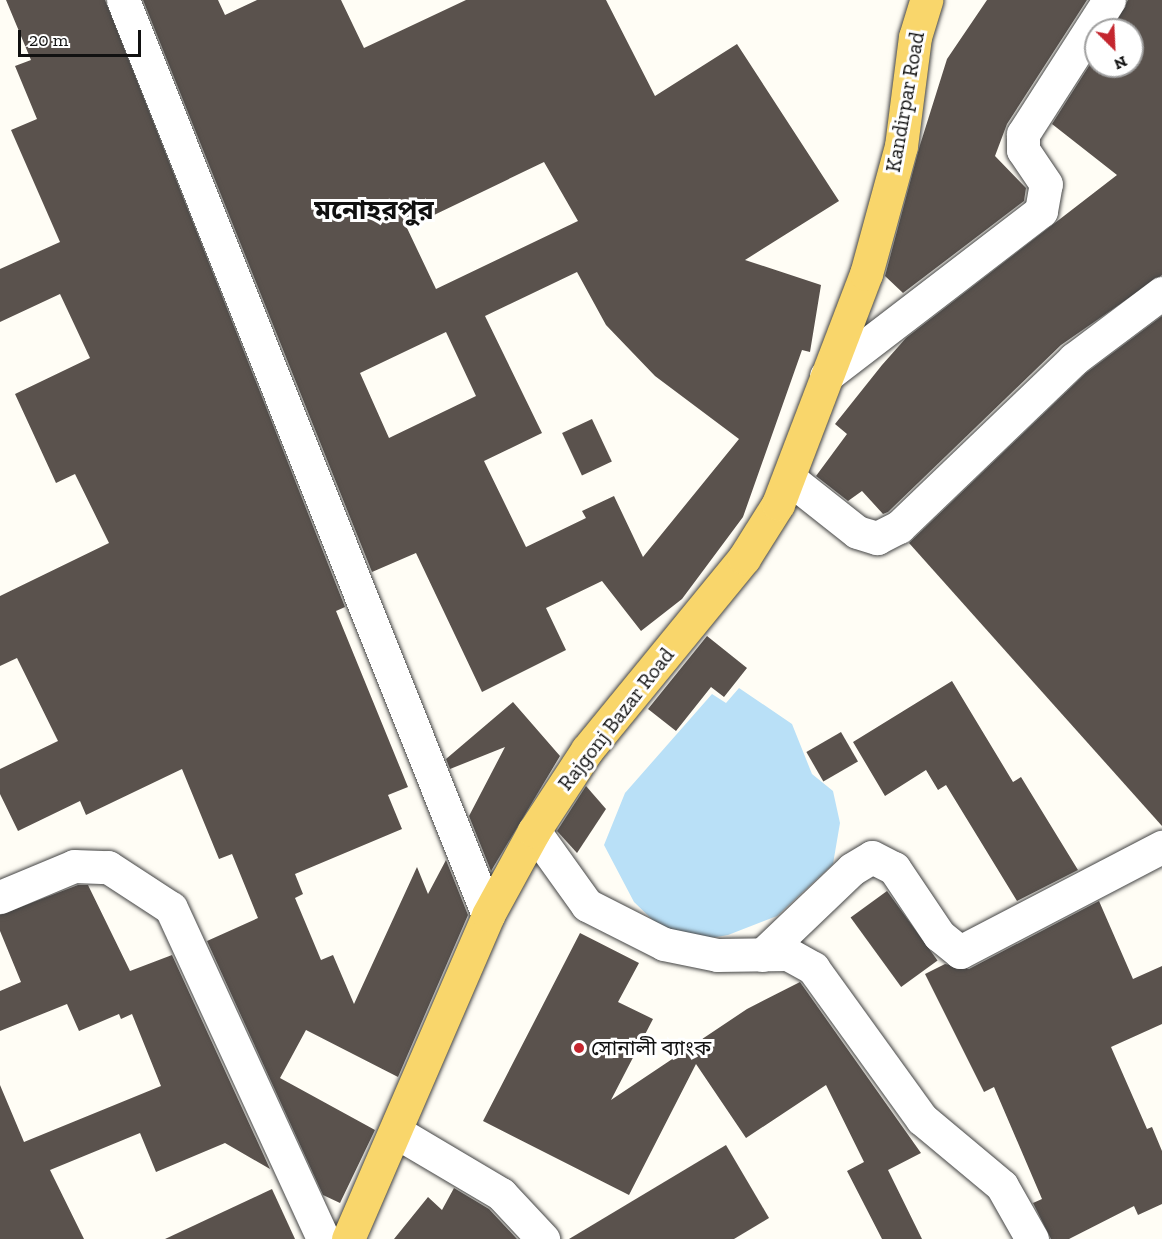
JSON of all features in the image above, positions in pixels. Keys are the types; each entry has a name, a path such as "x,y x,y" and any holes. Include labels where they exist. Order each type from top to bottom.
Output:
{"main road":[{"name":"Kandirpar Road","path":"866,274 901,146 915,37 926,0"},
{"name":"Rajgonj Bazar Road","path":"348,1239 398,1133 489,915 534,831 586,750 744,558 790,479 826,376 866,274"}],"street":[{"path":"123,0 489,915"},
{"path":"826,376 1041,211 1046,184 1023,150 1023,134 1109,0"},
{"path":"790,479 857,532 877,538 899,527 1074,359 1162,293"},
{"path":"534,831 587,905 664,944 717,956 788,954 813,968 922,1119 1002,1186 1032,1239"},
{"path":"762,954 852,869 872,857 894,867 939,935 960,952 1162,848"},
{"path":"0,897 74,866 108,867 171,908 324,1239"},
{"path":"398,1133 501,1194 543,1239"}],"water":[{"path":"739,688 792,724 812,774 833,791 840,823 833,864 777,916 728,935 689,942 663,930 634,902 604,845 625,793 712,694 726,703"}],"building":[{"path":"6,0 105,0 345,607 336,611 408,787 388,795 402,829 295,874 303,894 295,898 321,960 333,955 354,1004 417,867 428,894 446,860 468,915 398,1077 306,1030 280,1078 375,1130 340,1203 323,1195 207,941 258,918 232,854 219,859 182,769 86,815 80,801 18,831 0,794 0,769 58,741 17,658 0,666 0,596 109,543 75,474 56,483 15,394 90,358 60,294 0,322 0,269 60,242 11,130 37,119 15,66 31,60"},
{"path":"143,0 218,0 225,15 257,0 341,0 364,48 466,0 606,0 655,96 737,44 839,201 745,260 821,285 810,352 802,350 743,517 682,599 641,631 602,581 546,608 566,650 482,692 416,553 372,572","holes":["544,162 578,221 436,289 407,228","577,272 606,325 655,376 739,439 643,557 614,496 582,511 586,518 526,547 484,461 542,433 485,316","446,332 476,396 389,438 360,373"]},
{"path":"987,0 1087,0 1007,124 995,156 1026,188 1024,201 903,293 885,276 920,145 947,59"},
{"path":"1128,0 1162,0 1162,275 1061,345 888,512 883,514 862,491 848,501 816,476 847,434 835,424 882,365 906,338 1117,175 1052,124 1084,74 1084,78 1144,78 1144,18 1118,18"},
{"path":"1162,316 1162,826 909,543 1086,373"},
{"path":"592,419 612,462 582,476 562,433"},
{"path":"707,636 747,668 724,697 711,687 676,731 648,709"},
{"path":"952,681 1013,782 1021,777 1078,870 1017,901 946,785 938,790 926,770 885,796 853,742"},
{"path":"513,702 560,756 491,871 469,816 505,747 450,769 446,759"},
{"path":"841,732 858,761 823,781 806,752"},
{"path":"586,786 606,809 577,853 557,831"},
{"path":"78,885 88,885 130,971 172,955 270,1169 225,1143 156,1172 140,1133 50,1170 84,1239 0,1239 0,1085 24,1142 161,1086 132,1014 121,1019 119,1014 79,1031 67,1004 0,1031 0,991 21,982 0,931 0,915"},
{"path":"887,891 938,961 901,987 851,917"},
{"path":"1099,901 1133,979 1162,966 1162,1024 1111,1047 1147,1129 1152,1127 1162,1151 1162,1204 1138,1215 1134,1206 1069,1239 1051,1239 1033,1203 1042,1199 994,1087 984,1092 925,974 945,964 969,969"},
{"path":"580,933 639,963 618,1002 653,1019 611,1100 747,1009 800,982 921,1153 888,1170 922,1239 882,1239 847,1171 864,1162 826,1085 746,1138 696,1064 629,1195 483,1121"},
{"path":"726,1145 769,1218 734,1239 569,1239"},
{"path":"454,1188 489,1209 517,1239 394,1239 428,1197 442,1210"},
{"path":"272,1189 295,1239 165,1239"}],"place":[{"name":"সোনালী ব্যাংক","path":"579,1048"}],"district":[{"name":"মনোহরপুর","path":"374,211"}]}
